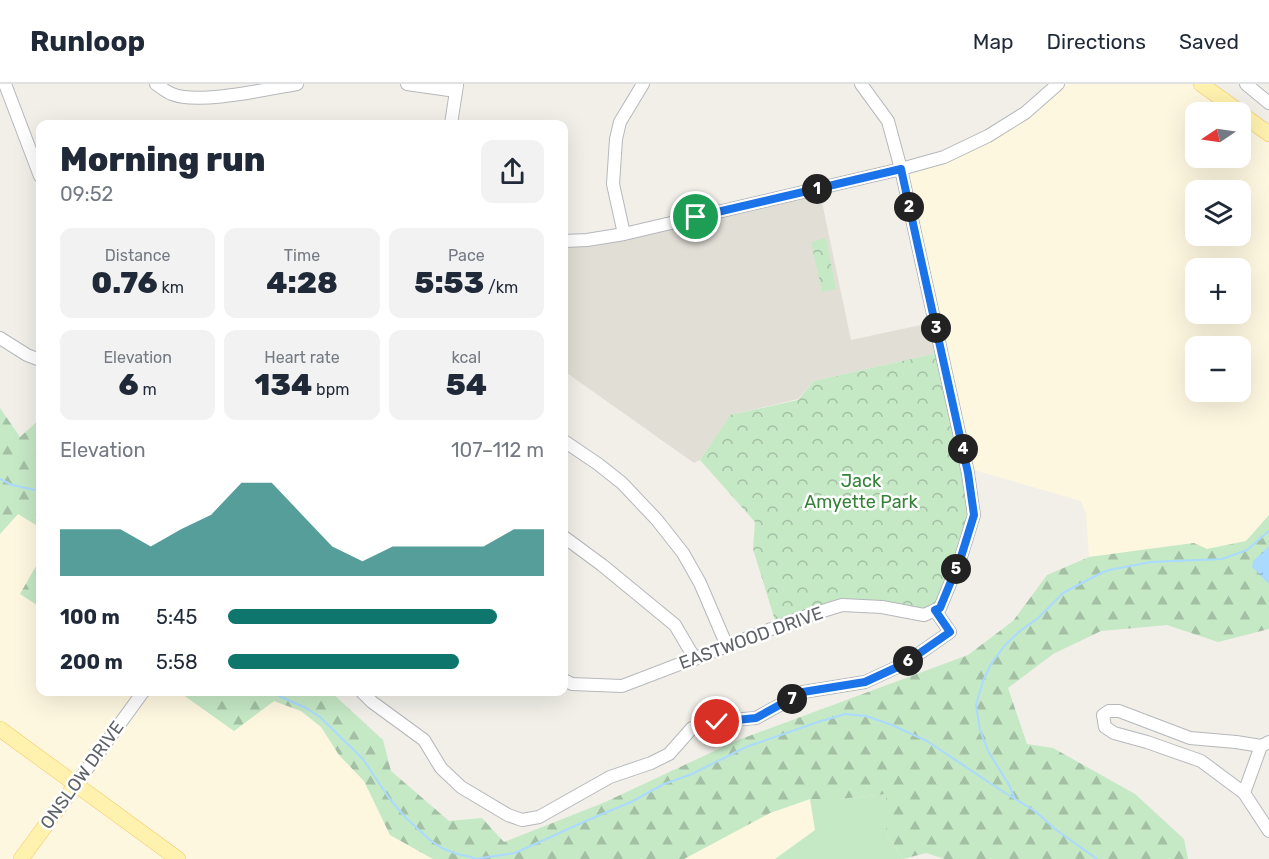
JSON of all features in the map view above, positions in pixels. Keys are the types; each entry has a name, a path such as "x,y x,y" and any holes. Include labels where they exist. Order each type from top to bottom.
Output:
{"main road":[{"path":"1202,84 1226,102"},
{"path":"1251,121 1269,134"},
{"path":"0,729 178,859"},
{"name":"ONSLOW DRIVE","path":"21,859 76,784"}],"street":[{"path":"5,84 36,165"},
{"path":"156,84 171,94 186,97 210,97 297,84"},
{"path":"406,84 456,88 452,120"},
{"path":"624,234 613,184 616,139 620,122 643,84"},
{"path":"366,696 424,740 441,768 461,787 507,815 522,820 539,817 610,777 651,763 669,754 692,728 717,722 756,718 803,692 865,682 904,664 950,632 938,609 961,557 974,515 968,473 901,169 888,122 861,84"},
{"path":"568,241 624,234 944,157 988,136 1025,113 1058,84"},
{"path":"1246,84 1269,103"},
{"path":"0,338 36,358"},
{"path":"568,444 622,483 657,520 683,553 700,583 727,646"},
{"path":"568,540 675,625 694,658"},
{"name":"EASTWOOD DRIVE","path":"568,682 622,686 800,618 842,605 881,607 924,615 938,609"},
{"name":"ONSLOW DRIVE","path":"76,784 140,696"},
{"path":"1244,793 1265,744 1190,738 1119,711 1109,711 1103,715 1105,727 1114,733 1201,761 1244,793 1269,831"}],"shaded area":[{"path":"1058,84 1201,84 1225,102 1185,102 1185,168 1251,168 1251,122 1269,136 1269,515 1246,541 1207,549 1193,543 1089,557 1086,514 1081,501 967,468 901,169 988,136"},
{"path":"819,188 851,340 935,322 942,352 814,381 798,399 730,415 700,460 694,463 568,374 568,240"},
{"path":"18,514 36,525 36,566 20,594 36,604 36,696 185,696 234,731 274,701 301,711 321,727 339,755 364,781 390,835 433,859 0,859 0,534"},
{"path":"810,799 840,799 886,833 903,859 684,859 770,813"}],"green space":[{"path":"826,238 836,289 822,292 811,242"},
{"name":"Jack Amyette Park","path":"942,352 974,515 940,608 924,615 842,605 777,627 753,549 755,522 700,460 730,415 798,400 814,381"},
{"path":"0,408 20,437 36,423 36,525 18,514 0,534"},
{"path":"1269,515 1269,629 1218,642 1167,625 1101,631 1053,654 1008,688 1027,744 1053,748 1135,794 1184,839 1188,859 945,859 926,853 903,859 886,833 886,794 840,799 810,799 770,813 684,859 433,859 390,835 364,781 339,755 321,727 301,711 274,701 234,731 185,696 335,696 383,740 391,771 449,821 482,818 504,842 603,803 738,740 968,655 1013,621 1047,575 1089,557 1194,543 1207,549 1246,541"},
{"path":"36,566 36,604 20,594"},
{"path":"886,794 886,833 903,859 775,859 815,830 810,799 840,799"}],"water":[{"path":"1269,546 1269,584 1252,567 1253,561"}],"waterway":[{"path":"0,479 12,485 36,490"},
{"path":"1015,799 988,751 980,730 976,705 991,664 1005,645 1038,618 1063,593 1101,573 1151,562 1222,559 1247,550 1269,531"},
{"path":"279,696 320,717 363,759 389,798 406,818 430,840 442,848 475,859 515,853 631,802 664,784 692,774 746,747 845,714 866,716 927,741 1035,811 1055,829 1097,859"}],"route":[{"path":"696,217 901,169 968,473 974,515 961,557 940,608 935,610 950,632 904,664 865,682 803,692 756,718 717,722"}]}
